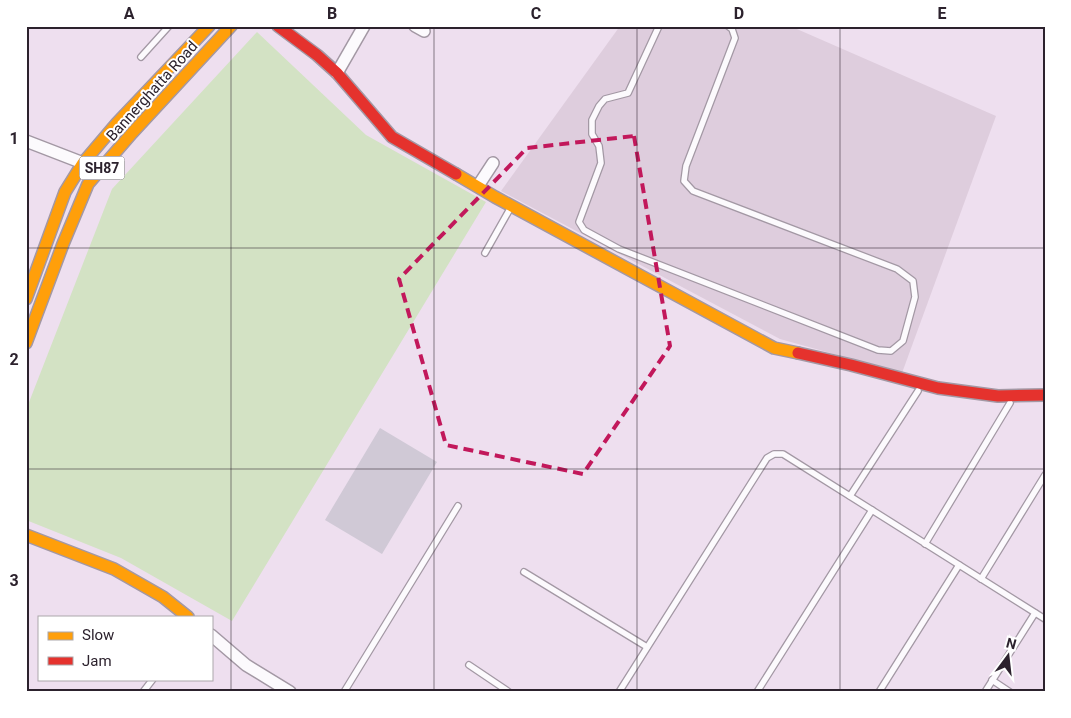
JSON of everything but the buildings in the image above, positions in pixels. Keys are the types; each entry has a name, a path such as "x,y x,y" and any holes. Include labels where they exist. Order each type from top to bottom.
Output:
{"street":[{"name":"Bannerghatta Road","path":"26,342 88,184 132,133 231,26"},
{"path":"278,26 317,54 337,73 392,137 512,206 774,348 851,365 925,385 975,394 998,396 1045,395"},
{"path":"337,73 364,26"},
{"name":"Bannerghatta Road","path":"26,299 65,192 83,163 117,123 208,27"},
{"path":"26,141 83,163"},
{"path":"478,186 493,163"},
{"path":"26,535 114,568 163,597 187,616"},
{"path":"212,636 246,665 290,692"}],"lane":[{"path":"141,57 169,26"},
{"path":"659,26 628,93 605,99 592,120 592,134 599,146 601,163 579,222 584,230 619,249 750,301 878,350 891,351 902,341 915,297 912,281 898,269 693,191 684,181 686,166 735,38 732,29 728,26"},
{"path":"485,253 512,206"},
{"path":"850,496 918,391"},
{"path":"925,544 1010,403"},
{"path":"619,692 767,458 774,454 783,454 1045,618"},
{"path":"981,579 1045,475"},
{"path":"344,692 458,506"},
{"path":"757,692 872,510"},
{"path":"878,692 959,565"},
{"path":"524,572 647,647"},
{"path":"986,692 1035,613"},
{"path":"470,665 509,692"},
{"path":"143,692 152,680"},
{"path":"992,680 1010,692"}],"highlighted area":[{"path":"634,136 670,346 583,474 446,445 399,279 527,148"}],"shaded area":[{"path":"620,26 790,26 996,116 902,373 780,339 501,191"}],"green space":[{"path":"257,32 366,135 486,202 232,621 121,558 26,520 26,410 112,189"}],"traffic: slow":[{"path":"26,299 65,192 83,163 117,123 209,26"},
{"path":"26,343 88,184 132,133 231,26"},
{"path":"456,174 774,348 798,353"},
{"path":"26,535 114,569 163,597 187,616"}],"traffic: jam":[{"path":"278,26 317,55 337,73 392,137 456,174"},
{"path":"798,353 938,388 998,396 1045,395"}]}
